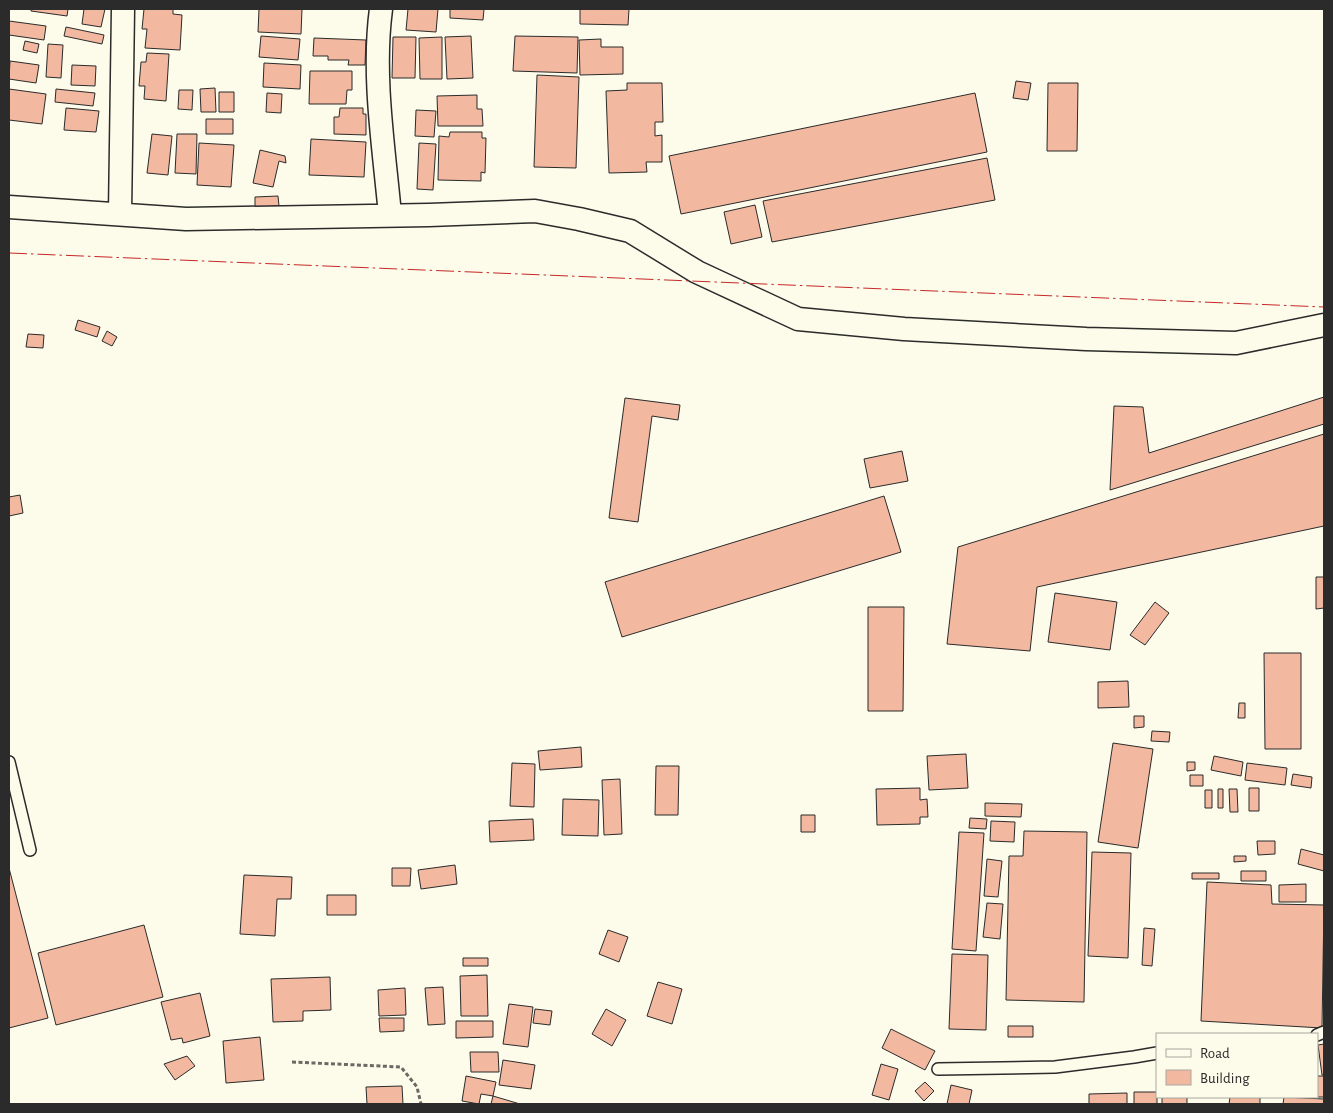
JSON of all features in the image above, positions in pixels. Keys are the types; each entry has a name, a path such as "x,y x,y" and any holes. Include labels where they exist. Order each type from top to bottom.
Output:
{"street":[{"path":"120,213 123,9"},
{"path":"381,9 379,86 390,216"},
{"path":"9,207 57,212 120,213 186,219 390,216 535,211 630,231 697,272 798,319 904,330 1086,339 1236,343 1324,324"}],"lane":[{"path":"9,762 30,850"},
{"path":"938,1069 1055,1068 1156,1052"}],"path":[{"path":"292,1062 401,1068 417,1087 421,1104"}],"building":[{"path":"31,9 68,9 67,16 31,11"},
{"path":"84,9 105,9 101,27 82,24"},
{"path":"144,9 173,9 173,14 182,15 180,50 145,48 147,29 142,29"},
{"path":"259,9 302,9 301,34 258,32"},
{"path":"408,9 438,9 436,32 406,30"},
{"path":"450,9 484,9 483,20 450,18"},
{"path":"580,9 629,9 628,25 580,24"},
{"path":"9,21 46,26 44,40 9,35"},
{"path":"66,27 104,35 102,44 64,36"},
{"path":"261,36 300,39 298,60 259,57"},
{"path":"471,36 473,78 447,79 445,37"},
{"path":"515,36 578,37 577,73 513,71"},
{"path":"393,37 416,37 415,78 392,78"},
{"path":"442,37 442,79 420,79 419,38"},
{"path":"314,38 366,40 365,65 348,65 349,60 328,60 328,56 313,56"},
{"path":"601,39 601,47 623,47 623,74 580,75 579,40"},
{"path":"25,41 39,44 37,53 23,50"},
{"path":"48,44 63,45 61,78 46,77"},
{"path":"147,53 169,54 166,101 144,99 145,86 139,86 141,62 146,62"},
{"path":"10,61 39,65 36,83 9,79"},
{"path":"264,63 301,65 300,89 263,87"},
{"path":"72,65 96,66 95,86 71,85"},
{"path":"310,71 352,71 352,90 347,90 346,104 309,104"},
{"path":"537,75 579,77 576,168 534,167"},
{"path":"1016,81 1031,83 1028,100 1013,98"},
{"path":"627,83 662,83 663,122 655,122 655,136 662,135 662,162 646,162 647,172 609,173 606,91 627,90"},
{"path":"1048,83 1078,83 1077,151 1047,151"},
{"path":"215,88 216,112 201,112 200,89"},
{"path":"9,89 46,94 42,124 9,120"},
{"path":"56,89 95,93 93,106 55,102"},
{"path":"179,90 193,90 192,110 178,109"},
{"path":"219,92 234,92 234,112 219,112"},
{"path":"267,93 282,94 281,113 266,112"},
{"path":"975,93 987,152 681,214 669,156"},
{"path":"477,95 477,109 482,109 483,126 438,126 437,96"},
{"path":"66,108 99,111 96,132 64,130"},
{"path":"340,108 363,108 363,114 366,114 366,135 334,134 334,117 339,117"},
{"path":"416,110 436,111 434,137 415,136"},
{"path":"206,119 233,119 233,134 206,134"},
{"path":"450,132 482,132 482,138 486,138 485,173 481,172 481,181 438,180 439,136 449,137"},
{"path":"152,134 172,136 168,175 147,173"},
{"path":"177,134 197,134 196,174 175,173"},
{"path":"311,139 366,142 364,177 309,175"},
{"path":"199,143 234,145 231,187 197,185"},
{"path":"419,143 436,144 433,190 417,189"},
{"path":"260,150 285,156 286,163 279,161 273,187 253,183"},
{"path":"987,158 995,200 772,242 763,201"},
{"path":"278,196 279,206 255,207 255,197"},
{"path":"755,205 762,237 731,244 724,212"},
{"path":"78,320 100,327 97,337 75,330"},
{"path":"107,331 117,337 112,346 102,341"},
{"path":"28,334 44,335 43,348 26,347"},
{"path":"1324,397 1324,424 1110,490 1114,406 1143,407 1149,453"},
{"path":"625,398 680,405 678,420 652,416 638,522 609,518"},
{"path":"1324,434 1324,526 1037,587 1030,651 947,644 958,547"},
{"path":"902,451 908,481 870,488 864,459"},
{"path":"20,495 23,513 9,516 9,497"},
{"path":"884,496 901,552 622,637 605,582"},
{"path":"1316,577 1324,577 1324,608 1316,609"},
{"path":"1055,593 1117,602 1110,650 1048,642"},
{"path":"1155,602 1169,613 1145,645 1130,635"},
{"path":"868,607 904,607 903,711 868,711"},
{"path":"1264,653 1301,653 1301,749 1265,749"},
{"path":"1128,681 1129,707 1098,708 1098,682"},
{"path":"1239,703 1245,703 1245,718 1238,718"},
{"path":"1134,716 1144,716 1144,727 1134,728"},
{"path":"1152,731 1170,732 1169,742 1151,741"},
{"path":"1113,743 1153,749 1138,848 1098,842"},
{"path":"581,747 582,767 540,770 538,751"},
{"path":"966,754 968,788 929,790 927,756"},
{"path":"1214,756 1243,762 1241,776 1211,770"},
{"path":"1187,762 1195,762 1195,770 1187,771"},
{"path":"512,763 535,764 534,807 510,806"},
{"path":"1247,763 1287,768 1285,785 1245,780"},
{"path":"656,766 679,766 678,815 655,815"},
{"path":"1293,774 1312,777 1311,788 1291,785"},
{"path":"1190,775 1203,775 1203,786 1190,786"},
{"path":"620,779 622,834 604,835 602,780"},
{"path":"920,788 920,800 927,799 928,817 920,817 920,824 877,825 876,789"},
{"path":"1249,788 1259,788 1259,811 1249,811"},
{"path":"1218,789 1223,789 1223,808 1218,808"},
{"path":"1229,789 1237,789 1238,812 1230,812"},
{"path":"1205,790 1212,790 1212,808 1205,808"},
{"path":"563,799 599,800 598,836 562,835"},
{"path":"985,803 1022,804 1021,817 985,816"},
{"path":"801,815 815,815 815,832 801,832"},
{"path":"970,818 987,819 986,829 969,828"},
{"path":"533,819 534,840 490,842 489,821"},
{"path":"991,821 1015,822 1014,842 990,841"},
{"path":"1024,831 1087,832 1084,1002 1006,1000 1009,856 1023,856"},
{"path":"959,832 984,833 976,951 952,949"},
{"path":"1257,841 1275,841 1275,854 1258,855"},
{"path":"1301,849 1324,855 1324,871 1298,864"},
{"path":"1092,852 1131,853 1128,958 1088,956"},
{"path":"1234,856 1246,856 1246,861 1234,862"},
{"path":"987,859 1002,861 998,897 984,896"},
{"path":"455,865 457,884 421,889 418,870"},
{"path":"9,868 48,1018 9,1028"},
{"path":"392,868 411,868 410,886 392,886"},
{"path":"1241,871 1266,871 1266,881 1241,881"},
{"path":"1192,873 1219,873 1219,879 1192,879"},
{"path":"244,875 292,877 291,899 277,899 275,936 240,934"},
{"path":"1207,882 1271,885 1272,904 1324,905 1322,1028 1201,1021"},
{"path":"1306,884 1306,902 1279,902 1279,885"},
{"path":"327,895 356,895 356,915 327,915"},
{"path":"987,903 1003,904 1000,939 983,937"},
{"path":"144,925 163,997 56,1025 38,953"},
{"path":"1144,928 1155,929 1152,966 1142,965"},
{"path":"608,930 628,937 619,962 599,954"},
{"path":"952,954 988,955 986,1030 949,1029"},
{"path":"463,958 488,958 488,966 463,966"},
{"path":"487,975 488,1016 461,1016 460,976"},
{"path":"330,977 331,1010 303,1011 303,1021 273,1022 271,979"},
{"path":"658,982 682,989 672,1024 647,1016"},
{"path":"443,987 445,1024 428,1025 425,988"},
{"path":"405,988 406,1015 379,1016 378,990"},
{"path":"200,993 210,1036 183,1043 182,1038 171,1040 161,1002"},
{"path":"509,1004 533,1007 528,1047 503,1044"},
{"path":"535,1009 552,1011 550,1025 533,1023"},
{"path":"606,1009 626,1020 612,1046 592,1034"},
{"path":"379,1018 404,1018 404,1031 380,1032"},
{"path":"456,1021 493,1021 493,1037 456,1038"},
{"path":"1008,1026 1033,1026 1033,1037 1008,1037"},
{"path":"891,1029 935,1051 925,1070 882,1048"},
{"path":"260,1037 264,1080 226,1083 223,1041"},
{"path":"1324,1044 1324,1075 1322,1075 1318,1045"},
{"path":"470,1052 498,1052 499,1072 471,1072"},
{"path":"187,1056 195,1066 175,1080 164,1064"},
{"path":"503,1060 535,1065 531,1089 499,1085"},
{"path":"881,1064 898,1069 889,1100 872,1095"},
{"path":"466,1076 496,1082 493,1096 481,1094 479,1104 462,1101"},
{"path":"1318,1076 1324,1076 1324,1097 1318,1097"},
{"path":"925,1082 934,1091 924,1101 915,1091"},
{"path":"951,1085 972,1090 969,1104 947,1104"},
{"path":"402,1086 403,1104 367,1104 366,1087"},
{"path":"1134,1092 1156,1092 1157,1104 1134,1104"},
{"path":"1127,1093 1127,1104 1089,1104 1089,1094"},
{"path":"493,1096 520,1104 491,1104"},
{"path":"1162,1098 1187,1098 1187,1104 1162,1104"},
{"path":"1230,1098 1260,1098 1260,1104 1229,1104"},
{"path":"1284,1098 1324,1099 1324,1104 1283,1104"}],"power":[{"path":"9,253 1324,307"}]}
